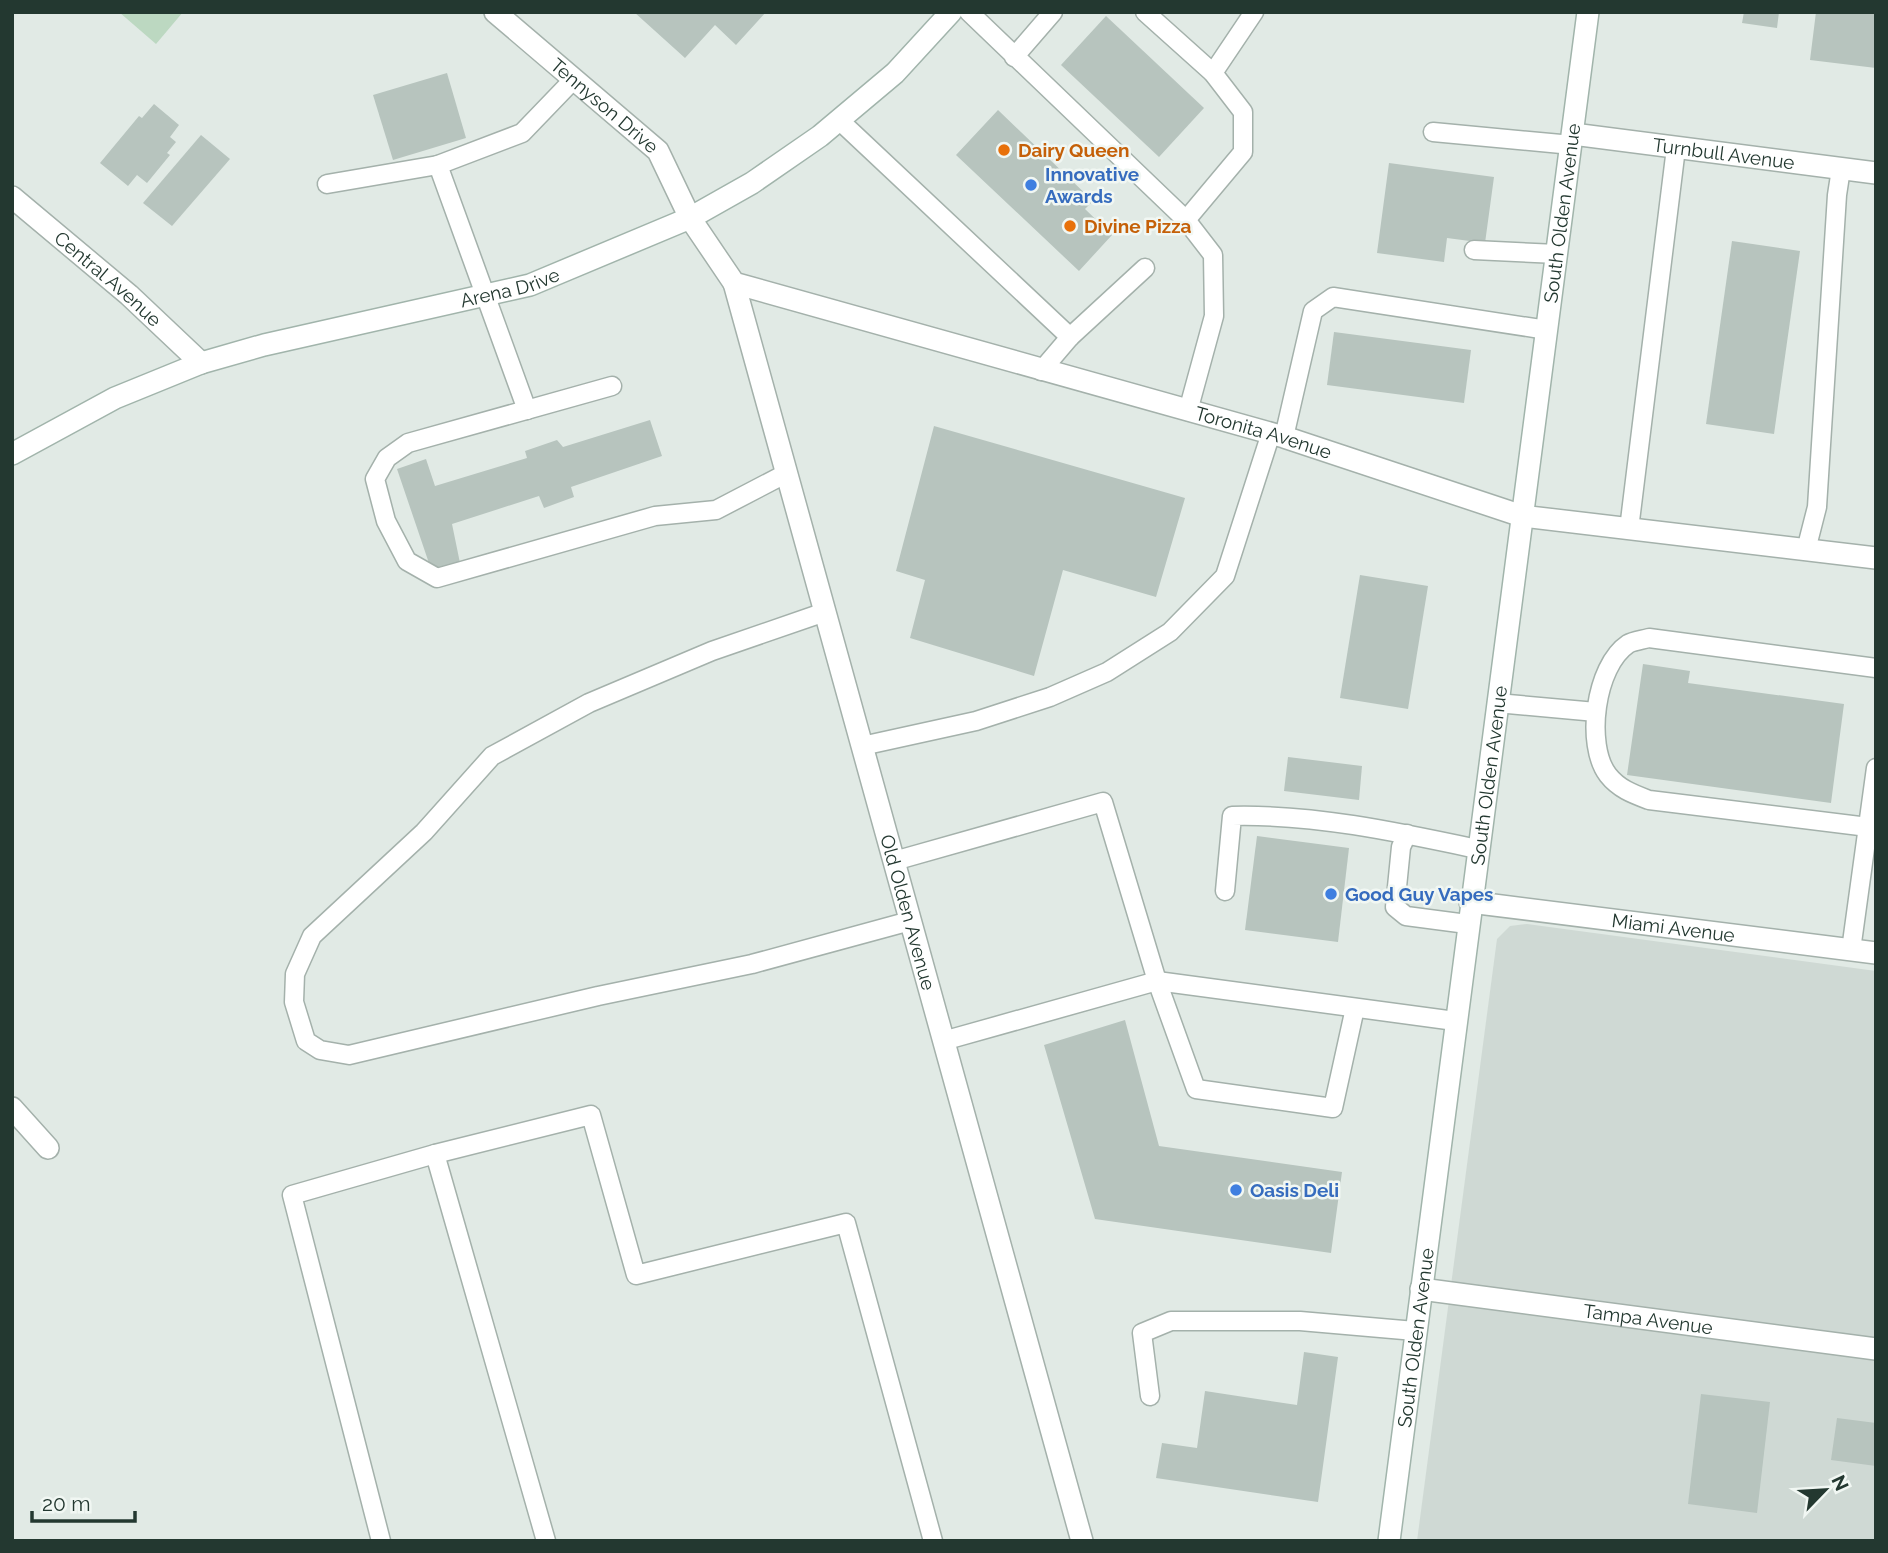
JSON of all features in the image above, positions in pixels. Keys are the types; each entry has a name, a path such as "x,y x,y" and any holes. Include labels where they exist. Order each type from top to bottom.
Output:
{"street":[{"name":"Tennyson Drive","path":"495,12 658,151 690,218"},
{"name":"Arena Drive","path":"12,454 115,398 201,363 264,345 530,285 690,218 752,183 839,120 895,73 951,12"},
{"name":"South Olden Avenue","path":"1389,1541 1467,924 1588,12"},
{"name":"Turnbull Avenue","path":"1572,140 1675,148 1876,173"},
{"name":"Central Avenue","path":"12,197 129,295 201,363"},
{"path":"690,218 734,283"},
{"name":"Toronita Avenue","path":"734,283 1041,371 1278,435 1522,516 1876,558"},
{"name":"Old Olden Avenue","path":"734,283 1082,1541"},
{"name":"Miami Avenue","path":"1470,902 1876,953"},
{"path":"12,1108 48,1148"},
{"name":"Tampa Avenue","path":"1421,1289 1876,1349"}],"lane":[{"path":"970,12 1186,220 1213,255 1214,316 1188,411"},
{"path":"1014,57 1053,12"},
{"path":"1145,12 1213,73 1243,112 1243,152 1186,220"},
{"path":"1213,73 1254,12"},
{"path":"327,184 438,164 522,132 574,79"},
{"path":"839,120 1070,337"},
{"path":"1433,132 1572,140"},
{"path":"1629,529 1675,148"},
{"path":"438,164 527,410"},
{"path":"1806,550 1817,508 1837,195 1841,169"},
{"path":"1474,250 1557,254"},
{"path":"1041,371 1070,337 1145,268"},
{"path":"862,746 976,720 1049,697 1107,671 1170,632 1225,576 1278,435 1313,311 1333,297 1354,298 1547,330"},
{"path":"612,386 408,443 387,458 375,479 386,520 407,561 438,578 655,516 716,510 787,473"},
{"path":"825,612 712,651 589,703 492,756 424,832 312,936 295,974 294,1002 306,1041 320,1050 349,1055 598,996 752,964 910,920"},
{"path":"1868,827 1649,800 1622,789 1606,773 1598,751 1595,712 1611,662 1628,644 1648,638 1876,668"},
{"path":"1497,703 1595,712"},
{"path":"1851,950 1876,768"},
{"path":"894,861 1103,802 1157,981 1196,1089 1333,1108 1355,1008"},
{"path":"1225,891 1232,816 1267,815 1407,834 1477,849"},
{"path":"1407,834 1401,847 1395,906 1406,916 1467,924"},
{"path":"943,1041 1157,981 1455,1021"},
{"path":"381,1541 292,1195 435,1154 591,1115 636,1275 846,1223 933,1541"},
{"path":"435,1154 546,1541"},
{"path":"1150,1396 1142,1333 1171,1321 1300,1321 1415,1331"}],"shaded area":[{"path":"1527,924 1876,971 1876,1541 1417,1541 1497,939 1510,926"}],"green space":[{"path":"119,12 183,12 156,44"}],"building":[{"path":"634,12 766,12 736,45 715,25 685,58"},
{"path":"1744,12 1779,12 1777,28 1742,23"},
{"path":"1816,12 1876,12 1876,68 1810,60"},
{"path":"1106,16 1204,108 1159,157 1061,65"},
{"path":"447,73 466,138 393,160 373,95"},
{"path":"154,104 179,125 170,137 176,142 167,153 170,155 147,183 137,175 128,186 100,163 139,116 142,118"},
{"path":"998,110 1093,201 1085,209 1112,235 1079,271 956,155"},
{"path":"201,135 230,159 172,226 143,203"},
{"path":"1389,163 1494,177 1485,243 1447,238 1444,262 1377,253"},
{"path":"1732,241 1800,251 1774,434 1706,424"},
{"path":"1334,332 1471,350 1464,403 1327,385"},
{"path":"650,420 662,456 571,487 574,497 544,508 539,496 452,524 460,563 433,575 397,469 426,459 435,486 527,458 525,451 557,440 563,447"},
{"path":"934,426 1185,498 1156,597 1063,570 1034,676 910,638 925,580 896,571"},
{"path":"1360,575 1428,586 1408,709 1340,698"},
{"path":"1643,664 1690,671 1688,683 1844,704 1831,803 1627,775"},
{"path":"1288,757 1362,766 1359,800 1284,791"},
{"path":"1257,836 1349,848 1338,942 1245,930"},
{"path":"1125,1020 1159,1146 1342,1172 1331,1253 1095,1219 1044,1045"},
{"path":"1304,1352 1338,1357 1318,1502 1156,1478 1162,1443 1197,1448 1205,1391 1297,1405"},
{"path":"1701,1394 1770,1402 1757,1513 1688,1504"},
{"path":"1837,1418 1876,1423 1876,1466 1831,1460"}],"place":[{"name":"Dairy Queen","path":"1004,150"},
{"name":"Innovative Awards","path":"1031,185"},
{"name":"Divine Pizza","path":"1070,226"},
{"name":"Good Guy Vapes","path":"1331,894"},
{"name":"Oasis Deli","path":"1236,1190"}]}
